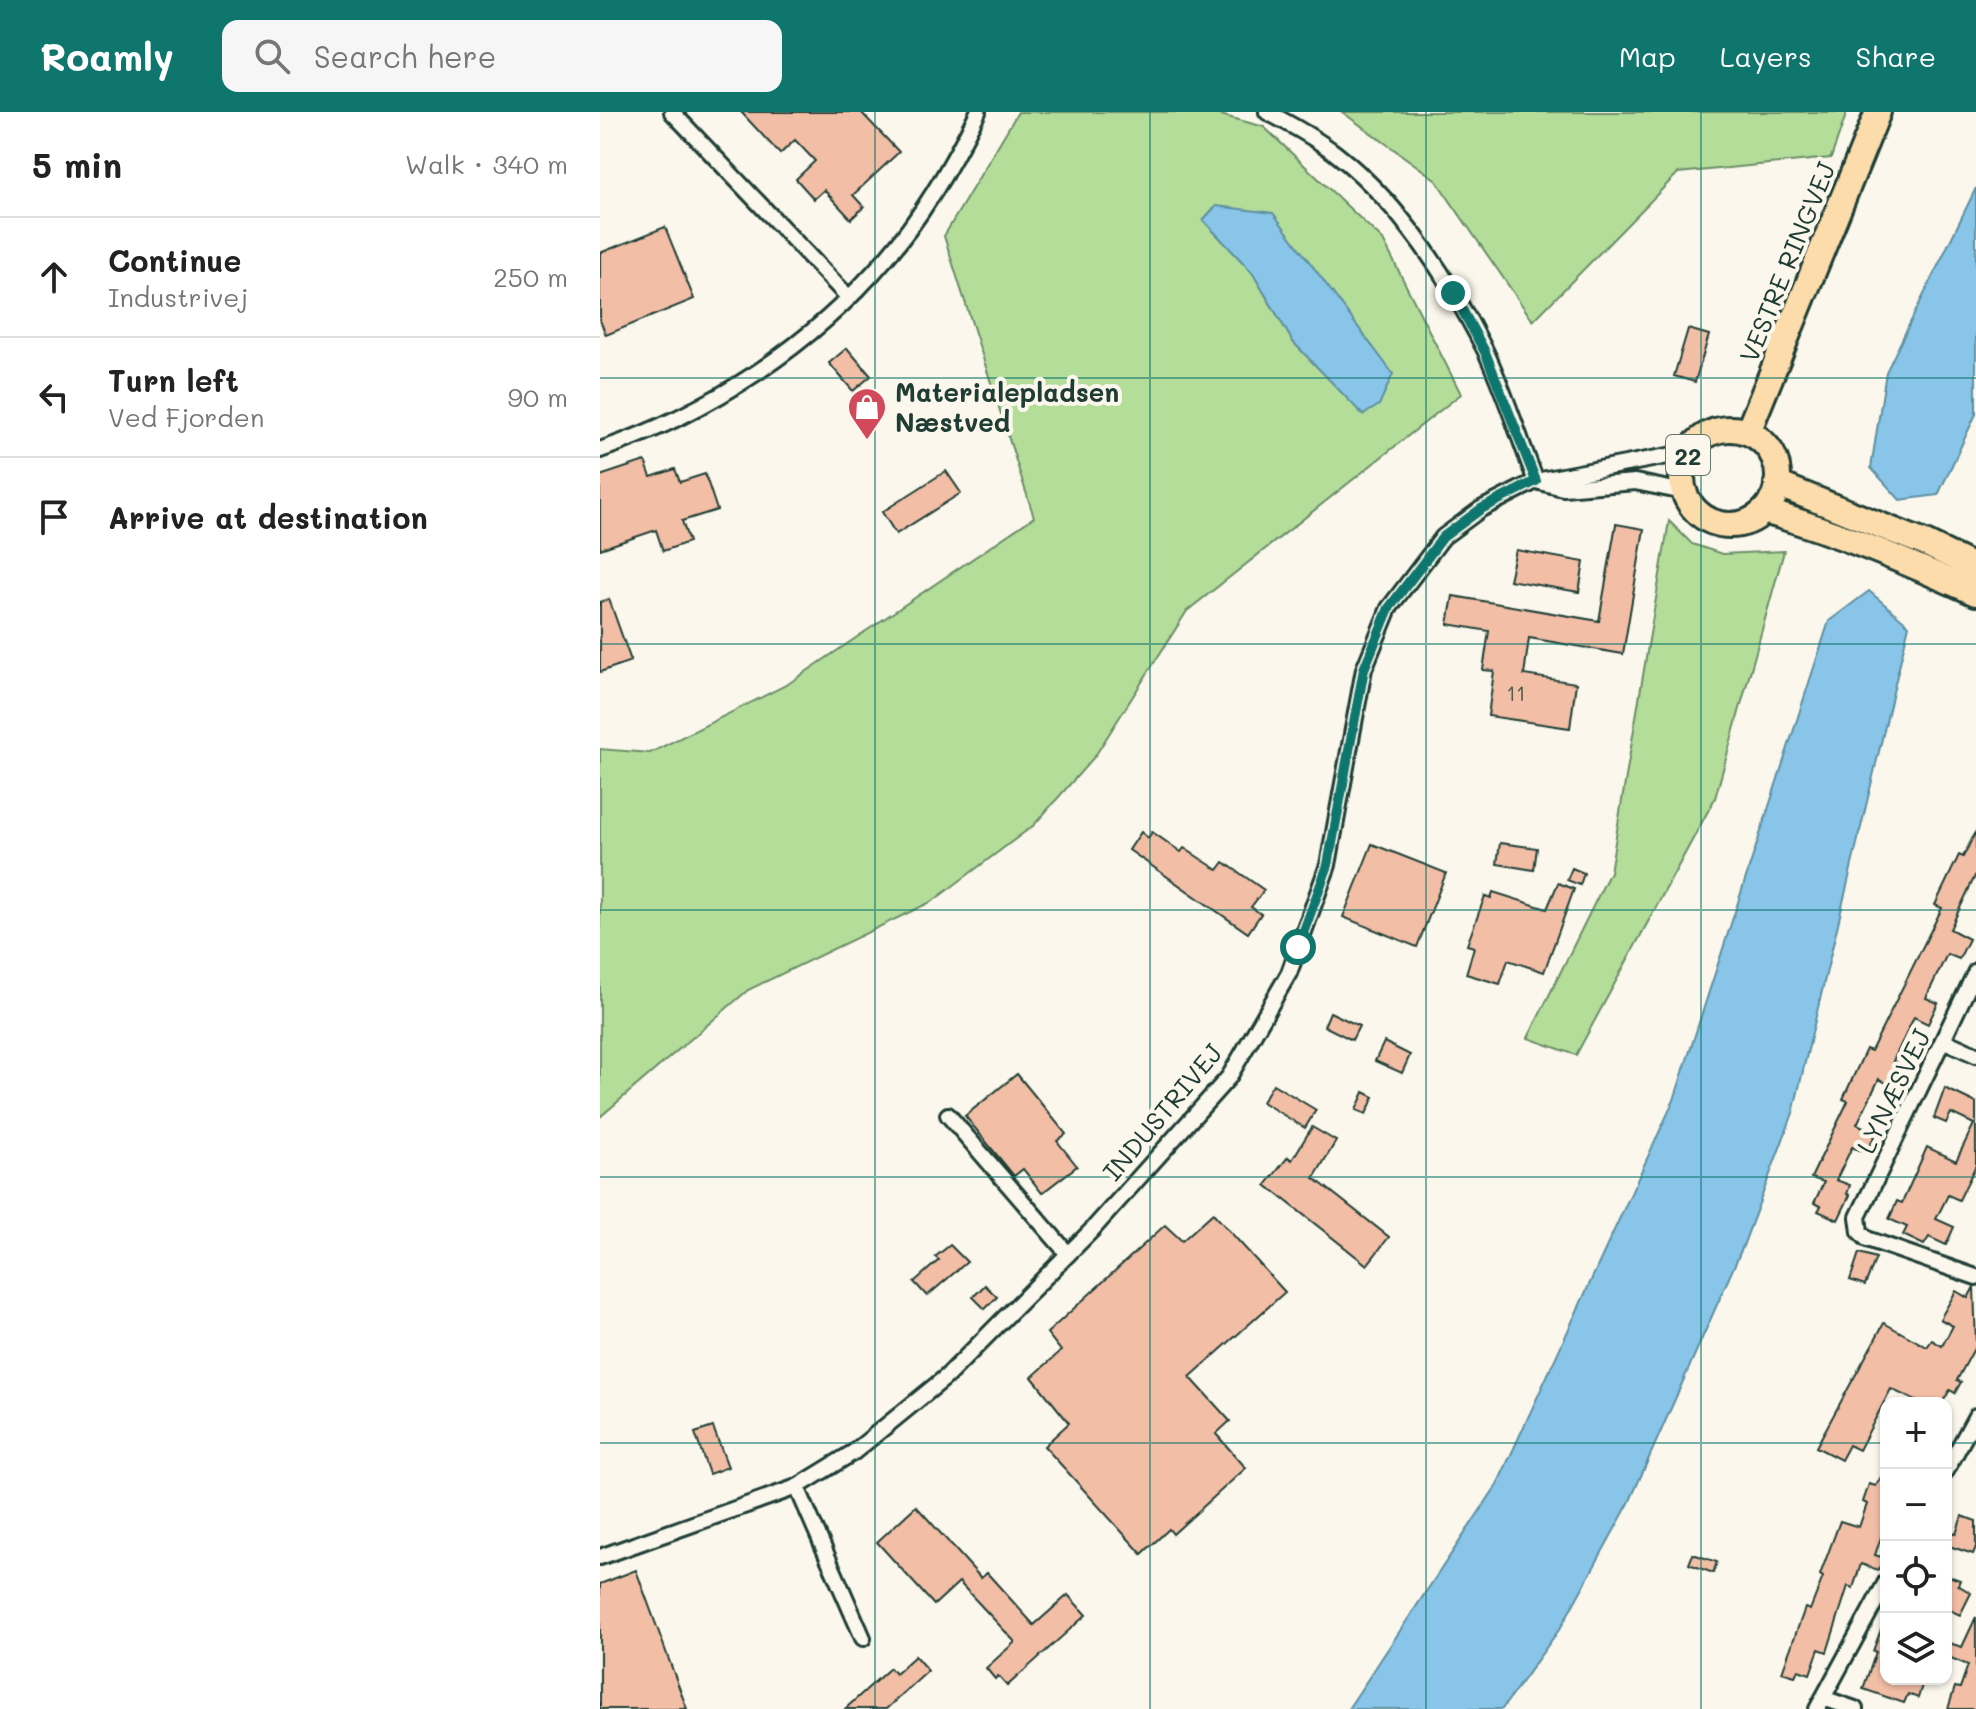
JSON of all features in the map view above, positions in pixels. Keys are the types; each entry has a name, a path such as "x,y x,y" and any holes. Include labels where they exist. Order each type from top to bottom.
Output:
{"main road":[{"name":"VESTRE RINGVEJ","path":"1748,432 1878,112"},
{"name":"22","path":"1764,511 1751,520 1735,525 1719,524 1698,512 1684,492 1683,465 1689,452 1708,434 1721,429 1748,432 1768,448 1775,459 1777,484"},
{"path":"1976,568 1927,544 1777,484 1773,499 1764,511 1797,520 1909,563 1976,593"}],"street":[{"path":"672,112 849,298"},
{"path":"600,450 694,411 750,377 801,340 849,298 888,257 918,214 956,156 978,112"},
{"path":"1267,112 1334,152 1378,191 1420,241 1485,352 1536,481 1563,488 1635,482 1684,492"},
{"name":"INDUSTRIVEJ","path":"600,1557 797,1487 854,1452 946,1377 1068,1254 1229,1077 1289,973 1328,865 1364,669 1389,608 1443,537 1481,509 1536,481 1689,452"},
{"name":"LYNÆSVEJ","path":"1976,971 1858,1217 1860,1232 1867,1239 1976,1277"},
{"path":"1945,1041 1976,1055"},
{"path":"948,1115 1068,1254"},
{"path":"1947,1469 1976,1416"},
{"path":"797,1487 863,1638"},
{"path":"1855,1709 1820,1703 1880,1593"}],"green space":[{"path":"1018,112 1210,112 1264,127 1383,240 1461,394 1187,611 1095,756 1034,825 933,901 748,990 600,1117 600,749 650,753 788,684 1034,517 944,236","holes":["1216,206 1364,415 1293,342 1252,272 1203,220"]},
{"path":"1342,112 1847,112 1831,158 1678,173 1533,321 1435,179"},
{"path":"1669,521 1692,544 1722,554 1784,551 1715,798 1576,1055 1528,1038 1610,872"}],"water":[{"path":"1976,188 1976,414 1938,495 1900,500 1871,468 1886,372"},
{"path":"1216,206 1273,213 1393,374 1379,405 1363,415 1293,342 1252,272 1203,220"},
{"path":"1869,591 1909,625 1793,1113 1743,1246 1629,1503 1561,1627 1502,1709 1348,1709 1497,1485 1674,1100 1829,621"}],"building":[{"path":"741,112 861,112 899,152 853,195 864,207 851,219 824,190 814,199 796,179 815,161 795,140 780,154"},
{"path":"665,227 694,299 606,335 600,320 600,253"},
{"path":"1688,329 1709,335 1695,382 1674,376"},
{"path":"847,348 871,376 853,391 829,363"},
{"path":"645,461 651,477 675,469 680,482 705,474 717,510 682,521 689,542 663,551 656,530 600,549 600,476"},
{"path":"946,471 961,493 896,534 882,512"},
{"path":"1616,524 1644,529 1623,654 1529,638 1524,675 1576,683 1570,728 1488,716 1494,671 1483,670 1489,631 1448,624 1453,596 1599,621"},
{"path":"1516,550 1584,562 1579,592 1509,580"},
{"path":"609,599 631,661 600,672 600,602"},
{"path":"1976,831 1976,874 1950,929 1969,939 1959,959 1947,954 1926,998 1938,1003 1928,1024 1914,1017 1893,1061 1907,1068 1897,1089 1879,1079 1857,1124 1876,1133 1866,1153 1852,1147 1836,1180 1850,1185 1847,1194 1850,1195 1838,1220 1818,1211 1821,1206 1814,1203 1824,1182 1811,1178 1848,1101 1843,1099 1866,1049 1871,1051 1942,908 1935,905 1959,855 1963,857"},
{"path":"1141,832 1148,838 1152,832 1181,852 1184,848 1218,870 1224,862 1264,890 1251,907 1261,914 1248,933 1129,850"},
{"path":"1500,843 1537,848 1534,870 1497,864"},
{"path":"1372,844 1446,873 1417,947 1343,917"},
{"path":"1572,868 1584,873 1580,885 1567,880"},
{"path":"1558,883 1574,889 1544,972 1508,960 1500,984 1466,974 1474,947 1467,945 1485,896 1491,898 1493,892 1547,909"},
{"path":"1330,1012 1359,1026 1352,1040 1324,1026"},
{"path":"1384,1042 1410,1055 1402,1073 1375,1061"},
{"path":"1017,1074 1066,1134 1057,1141 1077,1166 1042,1193 1023,1169 1014,1176 965,1116"},
{"path":"1273,1084 1316,1110 1305,1128 1262,1102"},
{"path":"1945,1088 1976,1103 1976,1165 1959,1200 1948,1195 1936,1219 1954,1227 1946,1245 1929,1237 1924,1245 1903,1235 1907,1227 1889,1219 1897,1201 1902,1203 1927,1147 1956,1161 1974,1124 1951,1113 1946,1123 1934,1118"},
{"path":"1364,1092 1374,1097 1366,1114 1356,1110"},
{"path":"1312,1127 1336,1141 1314,1178 1389,1237 1367,1265 1266,1185 1288,1157 1292,1160"},
{"path":"1213,1213 1285,1292 1190,1377 1230,1421 1216,1434 1246,1468 1173,1534 1169,1529 1142,1554 1044,1446 1069,1423 1032,1377 1061,1351 1047,1333 1165,1225 1182,1241"},
{"path":"950,1245 967,1262 927,1296 914,1282 939,1260 935,1257"},
{"path":"1859,1253 1876,1258 1865,1285 1850,1280"},
{"path":"985,1285 997,1297 985,1309 973,1297"},
{"path":"1974,1287 1976,1345 1957,1380 1961,1382 1955,1393 1950,1390 1946,1397 1908,1397 1891,1389 1887,1397 1880,1397 1880,1410 1859,1450 1849,1445 1841,1460 1816,1447 1884,1323 1927,1347 1932,1340 1942,1346 1953,1326 1940,1319 1956,1291 1968,1298"},
{"path":"713,1427 728,1467 709,1474 695,1433"},
{"path":"1880,1479 1880,1540 1875,1555 1880,1556 1880,1567 1878,1570 1861,1564 1853,1588 1848,1586 1827,1652 1819,1649 1810,1674 1798,1670 1795,1676 1782,1672 1805,1608 1810,1610 1823,1577 1820,1575 1840,1521 1859,1527 1867,1504 1863,1502 1869,1484 1876,1486"},
{"path":"916,1506 981,1578 987,1573 1034,1625 1068,1595 1086,1615 1007,1686 998,1676 995,1679 986,1668 1015,1642 959,1582 934,1605 877,1542"},
{"path":"1962,1516 1976,1521 1973,1554 1952,1547 1952,1533 1956,1534"},
{"path":"1693,1554 1717,1562 1713,1573 1689,1564"},
{"path":"636,1570 687,1709 600,1709 600,1584"},
{"path":"1952,1577 1960,1580 1958,1585 1971,1593 1960,1615 1952,1611"},
{"path":"1976,1617 1976,1709 1948,1709 1955,1687 1960,1688 1968,1665 1952,1658 1952,1644 1962,1647"},
{"path":"1880,1632 1880,1685 1922,1685 1918,1698 1908,1694 1904,1703 1863,1689 1876,1652 1873,1651"},
{"path":"915,1656 928,1671 886,1709 845,1709 890,1668 895,1674"}],"place":[{"name":"Materialepladsen Næstved","path":"867,441"}],"route":[{"path":"1298,947 1328,865 1364,669 1389,608 1443,537 1481,509 1536,481 1485,352 1453,293"}]}
